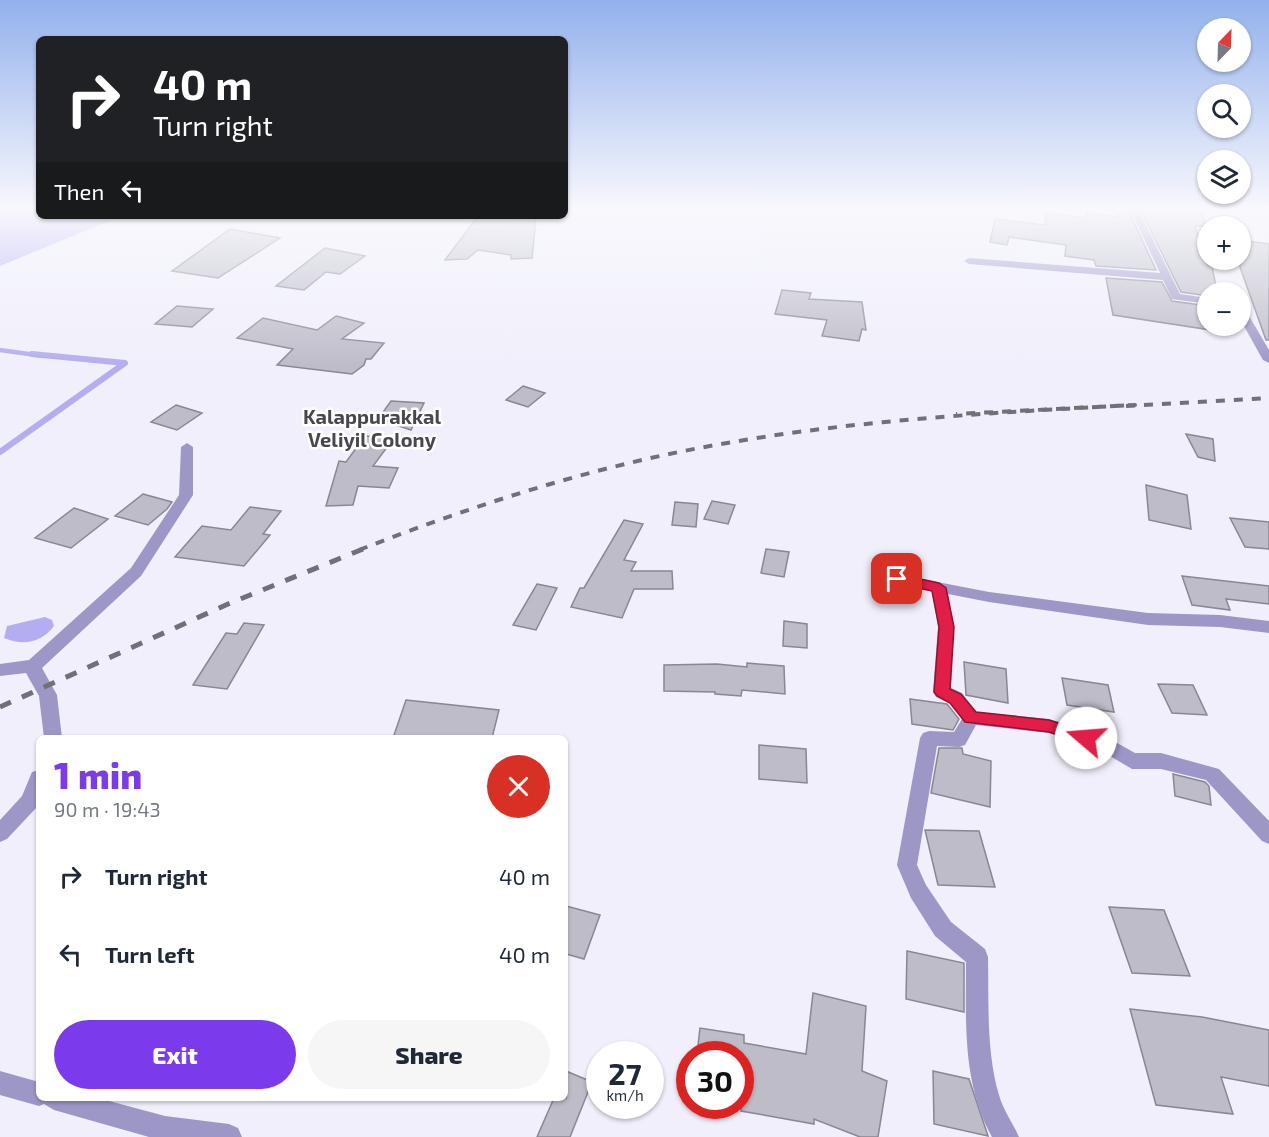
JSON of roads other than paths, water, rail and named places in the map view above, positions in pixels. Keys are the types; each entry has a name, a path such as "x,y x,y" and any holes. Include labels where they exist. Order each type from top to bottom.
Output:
{"street":[{"path":"1159,260 1176,297 1197,300"},
{"path":"969,261 1167,277"},
{"path":"1251,328 1269,360"},
{"path":"0,670 33,666 136,572 186,495 187,447"},
{"path":"897,579 989,597 1148,619 1220,621 1269,627"},
{"path":"939,588 946,627 942,692 956,698 971,718 1049,726 1104,744 1132,761 1161,762 1212,774 1269,835"},
{"path":"33,666 34,673 48,695 53,735"},
{"path":"971,718 959,740 929,738 907,865 918,891 943,929 976,957 978,1058 994,1120 1006,1137"},
{"path":"0,833 30,801 36,786"},
{"path":"0,1083 36,1093"},
{"path":"64,1101 165,1130 229,1137"}],"waterway":[{"path":"0,350 43,356"},
{"path":"0,452 125,363 32,354"}],"railway":[{"path":"1126,406 1269,398"},
{"path":"359,550 519,493 601,470 684,451 852,425 965,415 1135,405 956,414"},
{"path":"0,707 228,604 363,549"}],"district":[{"name":"Kalappurakkal Veliyil Colony","path":"372,428"}]}
